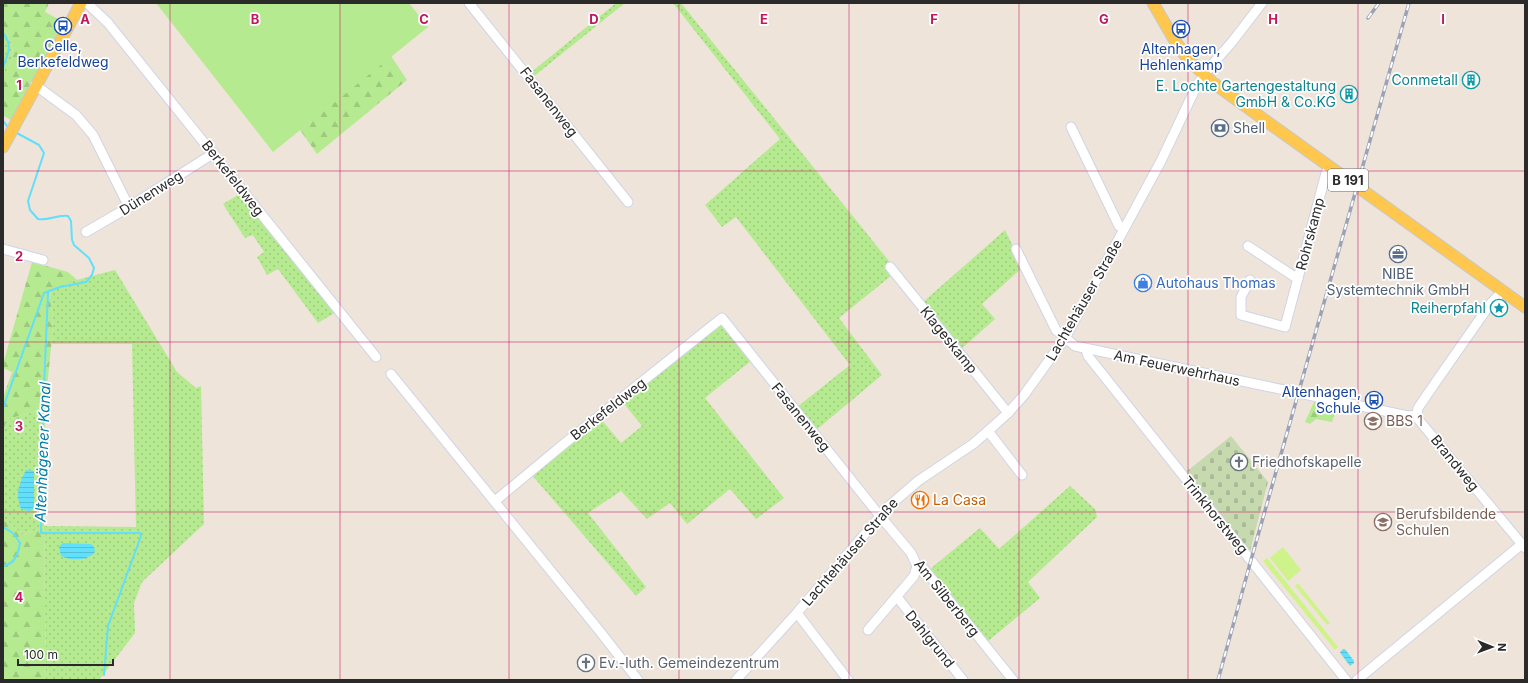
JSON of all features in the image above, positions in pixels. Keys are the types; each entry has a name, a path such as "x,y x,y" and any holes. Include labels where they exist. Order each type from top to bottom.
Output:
{"main road":[{"path":"3,147 80,3"},
{"name":"B 191","path":"1153,3 1175,41 1187,58 1212,82 1525,307"}],"street":[{"name":"Berkefeldweg","path":"87,3 108,23 214,153 376,357"},
{"name":"Fasanenweg","path":"469,3 628,202"},
{"name":"Lachtehäuser Straße","path":"736,680 798,612 880,516 918,481 973,444 988,431 1008,413 1039,376 1065,338 1177,130 1195,90 1204,75 1262,3"},
{"path":"35,85 76,115 93,135 129,207"},
{"path":"1071,128 1119,226 1124,229"},
{"name":"Dünenweg","path":"86,232 129,207 214,153"},
{"name":"Rohrskamp","path":"1250,280 1241,297 1241,315 1285,327 1329,167"},
{"name":"Rohrskamp","path":"1248,246 1298,279"},
{"path":"3,249 43,260"},
{"path":"1016,249 1056,330 1065,338"},
{"name":"Klageskamp","path":"890,267 1008,413"},
{"path":"1416,415 1418,408 1491,303 1503,291"},
{"name":"Berkefeldweg","path":"495,501 722,318"},
{"name":"Fasanenweg","path":"722,318 880,516"},
{"name":"Am Feuerwehrhaus","path":"1065,338 1075,346 1086,349 1408,416 1416,415"},
{"name":"Trinkhorstweg","path":"1086,349 1088,356 1346,680"},
{"path":"392,374 638,680"},
{"name":"Brandweg","path":"1416,415 1523,546"},
{"path":"988,431 1022,475"},
{"name":"Am Silberberg","path":"880,516 912,553 917,566 924,569 1013,680"},
{"path":"1356,680 1523,546"},
{"name":"Dahlgrund","path":"868,630 914,576 917,566"},
{"name":"Dahlgrund","path":"897,597 963,680"},
{"path":"798,612 848,680"}],"green space":[{"path":"3,3 49,3 45,12 64,22 11,120 4,116 3,113 3,81 13,54 13,50 11,42 3,28"},
{"path":"156,3 409,3 428,27 273,152"},
{"path":"616,3 625,3 533,77 529,74"},
{"path":"673,3 681,3 897,271 839,318 882,375 815,431 797,407 850,365 736,217 722,227 705,205 780,139"},
{"path":"3,28 11,42 13,54 3,82"},
{"path":"391,56 407,80 317,154 300,130"},
{"path":"243,192 336,312 318,323 278,269 267,275 257,257 264,252 253,235 245,238 223,204"},
{"path":"1005,230 1023,267 982,304 995,319 960,350 922,303"},
{"path":"32,262 68,272 77,280 50,288 53,327 45,409 7,419 3,432 3,398 12,372 3,368 3,364"},
{"path":"115,270 177,372 196,388 201,386 204,524 142,582 134,603 135,633 99,680 46,680 44,527 23,535 3,517 3,432 7,419 45,409 44,526 136,527 132,344 51,344 53,327 50,287"},
{"path":"722,323 752,360 705,398 784,498 756,519 730,489 687,524 670,503 647,519 621,491 588,513 646,587 636,596 531,474 600,418 621,443 642,426 622,401"},
{"path":"1314,402 1336,408 1332,422 1316,419 1310,424 1305,422"},
{"path":"1231,436 1268,482 1250,551 1186,472"},
{"path":"1070,486 1095,509 1097,517 1028,582 1040,598 987,642 930,569 980,528 999,549"},
{"path":"3,517 23,535 44,527 46,680 3,680"},
{"path":"1283,547 1301,570 1288,581 1270,558"},
{"path":"1267,558 1338,647 1335,650 1263,561"},
{"path":"1298,583 1330,623 1327,625 1295,586"}],"water":[{"path":"26,470 34,471 34,509 28,511 21,509 18,498 20,484"},
{"path":"63,543 91,544 94,547 95,552 84,559 65,558 61,556 59,547"},
{"path":"1345,649 1354,661 1354,663 1350,666 1340,652"}],"waterway":[{"path":"3,33 9,46 8,54 3,67"},
{"path":"3,121 8,127"},
{"path":"3,408 44,293 60,287 86,282 92,275 94,268 89,258 74,245 72,240 71,221 68,216 38,219 30,210 28,201 44,153 39,145 15,132"},
{"name":"Altenhägener Kanal","path":"48,292 43,412 41,533 140,533 141,536 108,626 104,675"},
{"path":"3,527 13,533 20,543 13,561 3,566"}],"railway":[{"path":"1368,18 1379,3"},
{"path":"1218,680 1409,3"}],"place":[{"name":"Celle, Berkefeldweg","path":"63,26"},
{"name":"Altenhagen, Hehlenkamp","path":"1181,29"},
{"name":"Conmetall","path":"1471,80"},
{"name":"E. Lochte Gartengestaltung GmbH & Co.KG","path":"1349,94"},
{"name":"Shell","path":"1220,128"},
{"name":"NIBE Systemtechnik GmbH","path":"1398,254"},
{"name":"Autohaus Thomas","path":"1143,283"},
{"name":"Reiherpfahl","path":"1499,308"},
{"name":"Altenhagen, Schule","path":"1374,400"},
{"name":"BBS 1","path":"1373,421"},
{"name":"Friedhofskapelle","path":"1239,462"},
{"name":"La Casa","path":"920,500"},
{"name":"Berufsbildende Schulen","path":"1383,522"},
{"name":"Ev.-luth. Gemeindezentrum","path":"586,663"}]}
